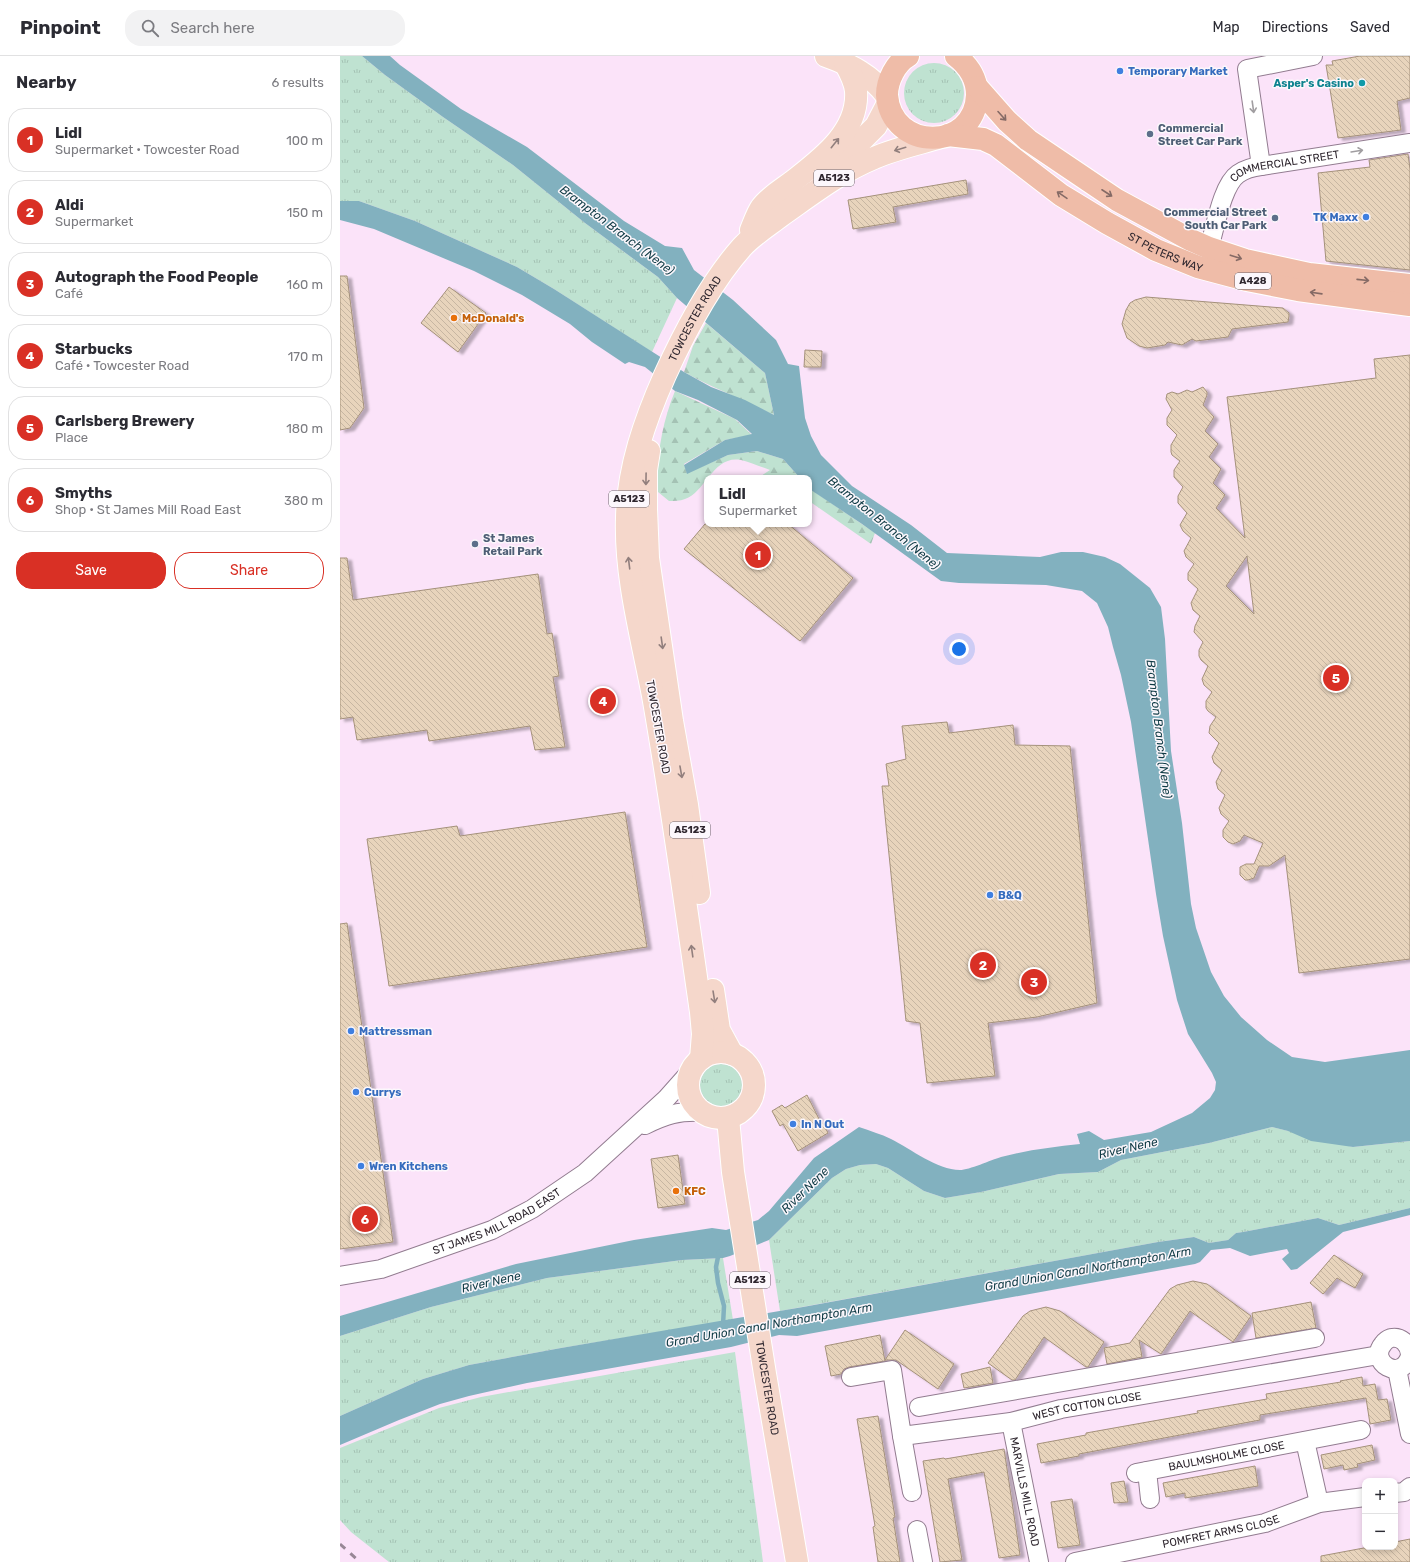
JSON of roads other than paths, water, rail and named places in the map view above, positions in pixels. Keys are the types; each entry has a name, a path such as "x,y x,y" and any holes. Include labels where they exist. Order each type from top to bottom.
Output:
{"highway":[{"path":"888,99 890,79 896,67 908,56"},
{"name":"ST PETERS WAY","path":"956,56 965,63 973,73 1007,121 1028,140 1118,200 1174,232 1209,248 1245,260 1309,274 1410,285"},
{"path":"943,137 958,130 969,120 976,102 973,73"},
{"name":"ST PETERS WAY","path":"888,99 895,119 914,135 926,138 943,137 984,139 996,145 1061,195 1106,223 1156,250 1198,266 1248,280 1298,290 1410,305"}],"main road":[{"path":"836,59 858,70 873,80 888,99"},
{"path":"747,237 761,208 771,198 824,157 846,129 854,112 856,91 854,82 836,59"},
{"name":"TOWCESTER ROAD","path":"696,1065 704,1034 663,755 629,562 627,518 632,470 655,398 680,342 721,273 766,214 854,148 876,126 888,99"},
{"name":"TOWCESTER ROAD","path":"747,237 847,170 876,157 943,137"},
{"name":"TOWCESTER ROAD","path":"655,398 646,470 648,558 672,721 687,805 715,1008 719,1030 732,1054"},
{"path":"696,1065 708,1054 724,1052 732,1054"},
{"name":"A5123","path":"728,1118 737,1114 746,1106 754,1091 754,1081 749,1068 739,1058 732,1054"},
{"name":"A5123","path":"696,1065 688,1078 688,1091 691,1100 701,1112"},
{"path":"701,1112 709,1116 728,1118"},
{"name":"TOWCESTER ROAD","path":"728,1118 733,1172 767,1388 797,1562"}],"street":[{"path":"1269,165 1247,69 1313,56"},
{"name":"COMMERCIAL STREET","path":"1209,248 1229,183 1244,170 1410,142"},
{"name":"ST JAMES MILL ROAD EAST","path":"340,1276 381,1269 492,1230 532,1209 585,1173 666,1099 696,1065"},
{"name":"ST JAMES MILL ROAD EAST","path":"633,1130 665,1115 686,1112 701,1112"},
{"path":"919,1407 1315,1338"},
{"path":"1391,1338 1397,1338 1406,1342 1410,1350 1410,1355 1405,1365 1398,1369 1387,1367 1382,1363 1379,1355 1381,1345 1391,1338"},
{"name":"WEST COTTON CLOSE","path":"902,1436 1011,1422 1061,1409 1379,1355"},
{"path":"1398,1369 1410,1434"},
{"path":"850,1377 892,1370 912,1492"},
{"path":"1051,1384 1061,1409"},
{"name":"MARVILLS MILL ROAD","path":"1011,1422 1039,1562"},
{"name":"BAULMSHOLME CLOSE","path":"1150,1499 1142,1472 1361,1430"},
{"path":"1305,1441 1319,1504"},
{"path":"1398,1493 1404,1492 1410,1487"},
{"name":"POMFRET ARMS CLOSE","path":"1075,1562 1265,1523 1319,1504 1362,1497"},
{"path":"917,1530 923,1562"}],"water":[{"path":"362,56 390,56 400,65 461,109 527,147 624,221 665,246 682,248 694,270 733,300 776,340 788,364 799,366 805,418 811,436 821,455 852,486 911,525 947,553 1040,557 1061,552 1083,552 1105,557 1120,564 1150,588 1161,607 1165,639 1171,751 1182,823 1191,904 1196,928 1211,972 1224,996 1241,1017 1267,1040 1292,1057 1325,1062 1410,1050 1410,1141 1353,1147 1311,1141 1288,1131 1272,1127 1209,1143 1121,1160 1098,1172 1059,1174 981,1192 945,1198 924,1191 888,1168 876,1164 860,1165 846,1169 832,1178 769,1240 730,1256 723,1258 682,1260 547,1278 431,1307 340,1336 340,1316 516,1264 634,1240 712,1228 726,1230 758,1220 769,1211 814,1158 859,1127 891,1139 942,1167 964,1170 1001,1157 1040,1149 1080,1144 1077,1134 1089,1131 1104,1140 1151,1132 1192,1113 1210,1098 1215,1090 1216,1082 1188,1034 1177,1000 1163,936 1156,894 1131,722 1121,675 1108,627 1097,603 1082,591 1046,585 959,583 941,581 862,524 812,491 812,475 797,475 783,459 757,451 728,455 687,474 684,465 725,440 752,434 737,420 698,400 675,391 645,367 629,362 625,364 592,342 570,324 522,295 474,271 374,229 340,220 340,201 359,201 415,221 517,267 684,372 711,387 745,400 774,415 765,373 677,298 658,277 585,223 513,165 385,75"},
{"name":"Grand Union Canal Northampton Arm","path":"1410,1208 1410,1215 1343,1232 1297,1269 1291,1270 1282,1259 1289,1253 1287,1249 1250,1256 1230,1248 1211,1250 1200,1262 1195,1264 797,1336 779,1335 731,1347 527,1383 440,1404 340,1445 340,1416 423,1379 469,1365 803,1307 1158,1242 1194,1237 1209,1243 1228,1240 1236,1233 1318,1218 1339,1225"}],"waterway":[{"name":"Grand Union Canal Northampton Arm","path":"719,1252 716,1267 718,1283 724,1306 723,1325"}],"railway":[{"path":"340,1544 360,1562"}],"place":[{"name":"Temporary Market","path":"1120,71"},
{"name":"Asper's Casino","path":"1362,83"},
{"name":"Commercial Street Car Park","path":"1150,134"},
{"name":"TK Maxx","path":"1366,217"},
{"name":"Commercial Street South Car Park","path":"1275,218"},
{"name":"McDonald's","path":"454,318"},
{"name":"St James Retail Park","path":"475,544"},
{"name":"Lidl","path":"758,555"},
{"name":"Carlsberg Brewery","path":"1336,678"},
{"name":"Starbucks","path":"603,701"},
{"name":"B&Q","path":"990,895"},
{"name":"Aldi","path":"983,965"},
{"name":"Autograph the Food People","path":"1034,982"},
{"name":"Mattressman","path":"351,1031"},
{"name":"Currys","path":"356,1092"},
{"name":"In N Out","path":"793,1124"},
{"name":"Wren Kitchens","path":"361,1166"},
{"name":"KFC","path":"676,1191"},
{"name":"Smyths","path":"365,1219"}],"water label":[{"name":"Brampton Branch (Nene)","path":"617,230"},
{"name":"Brampton Branch (Nene)","path":"884,523"},
{"name":"Brampton Branch (Nene)","path":"1159,729"},
{"name":"River Nene","path":"1128,1148"},
{"name":"River Nene","path":"805,1190"},
{"name":"River Nene","path":"491,1282"}]}
